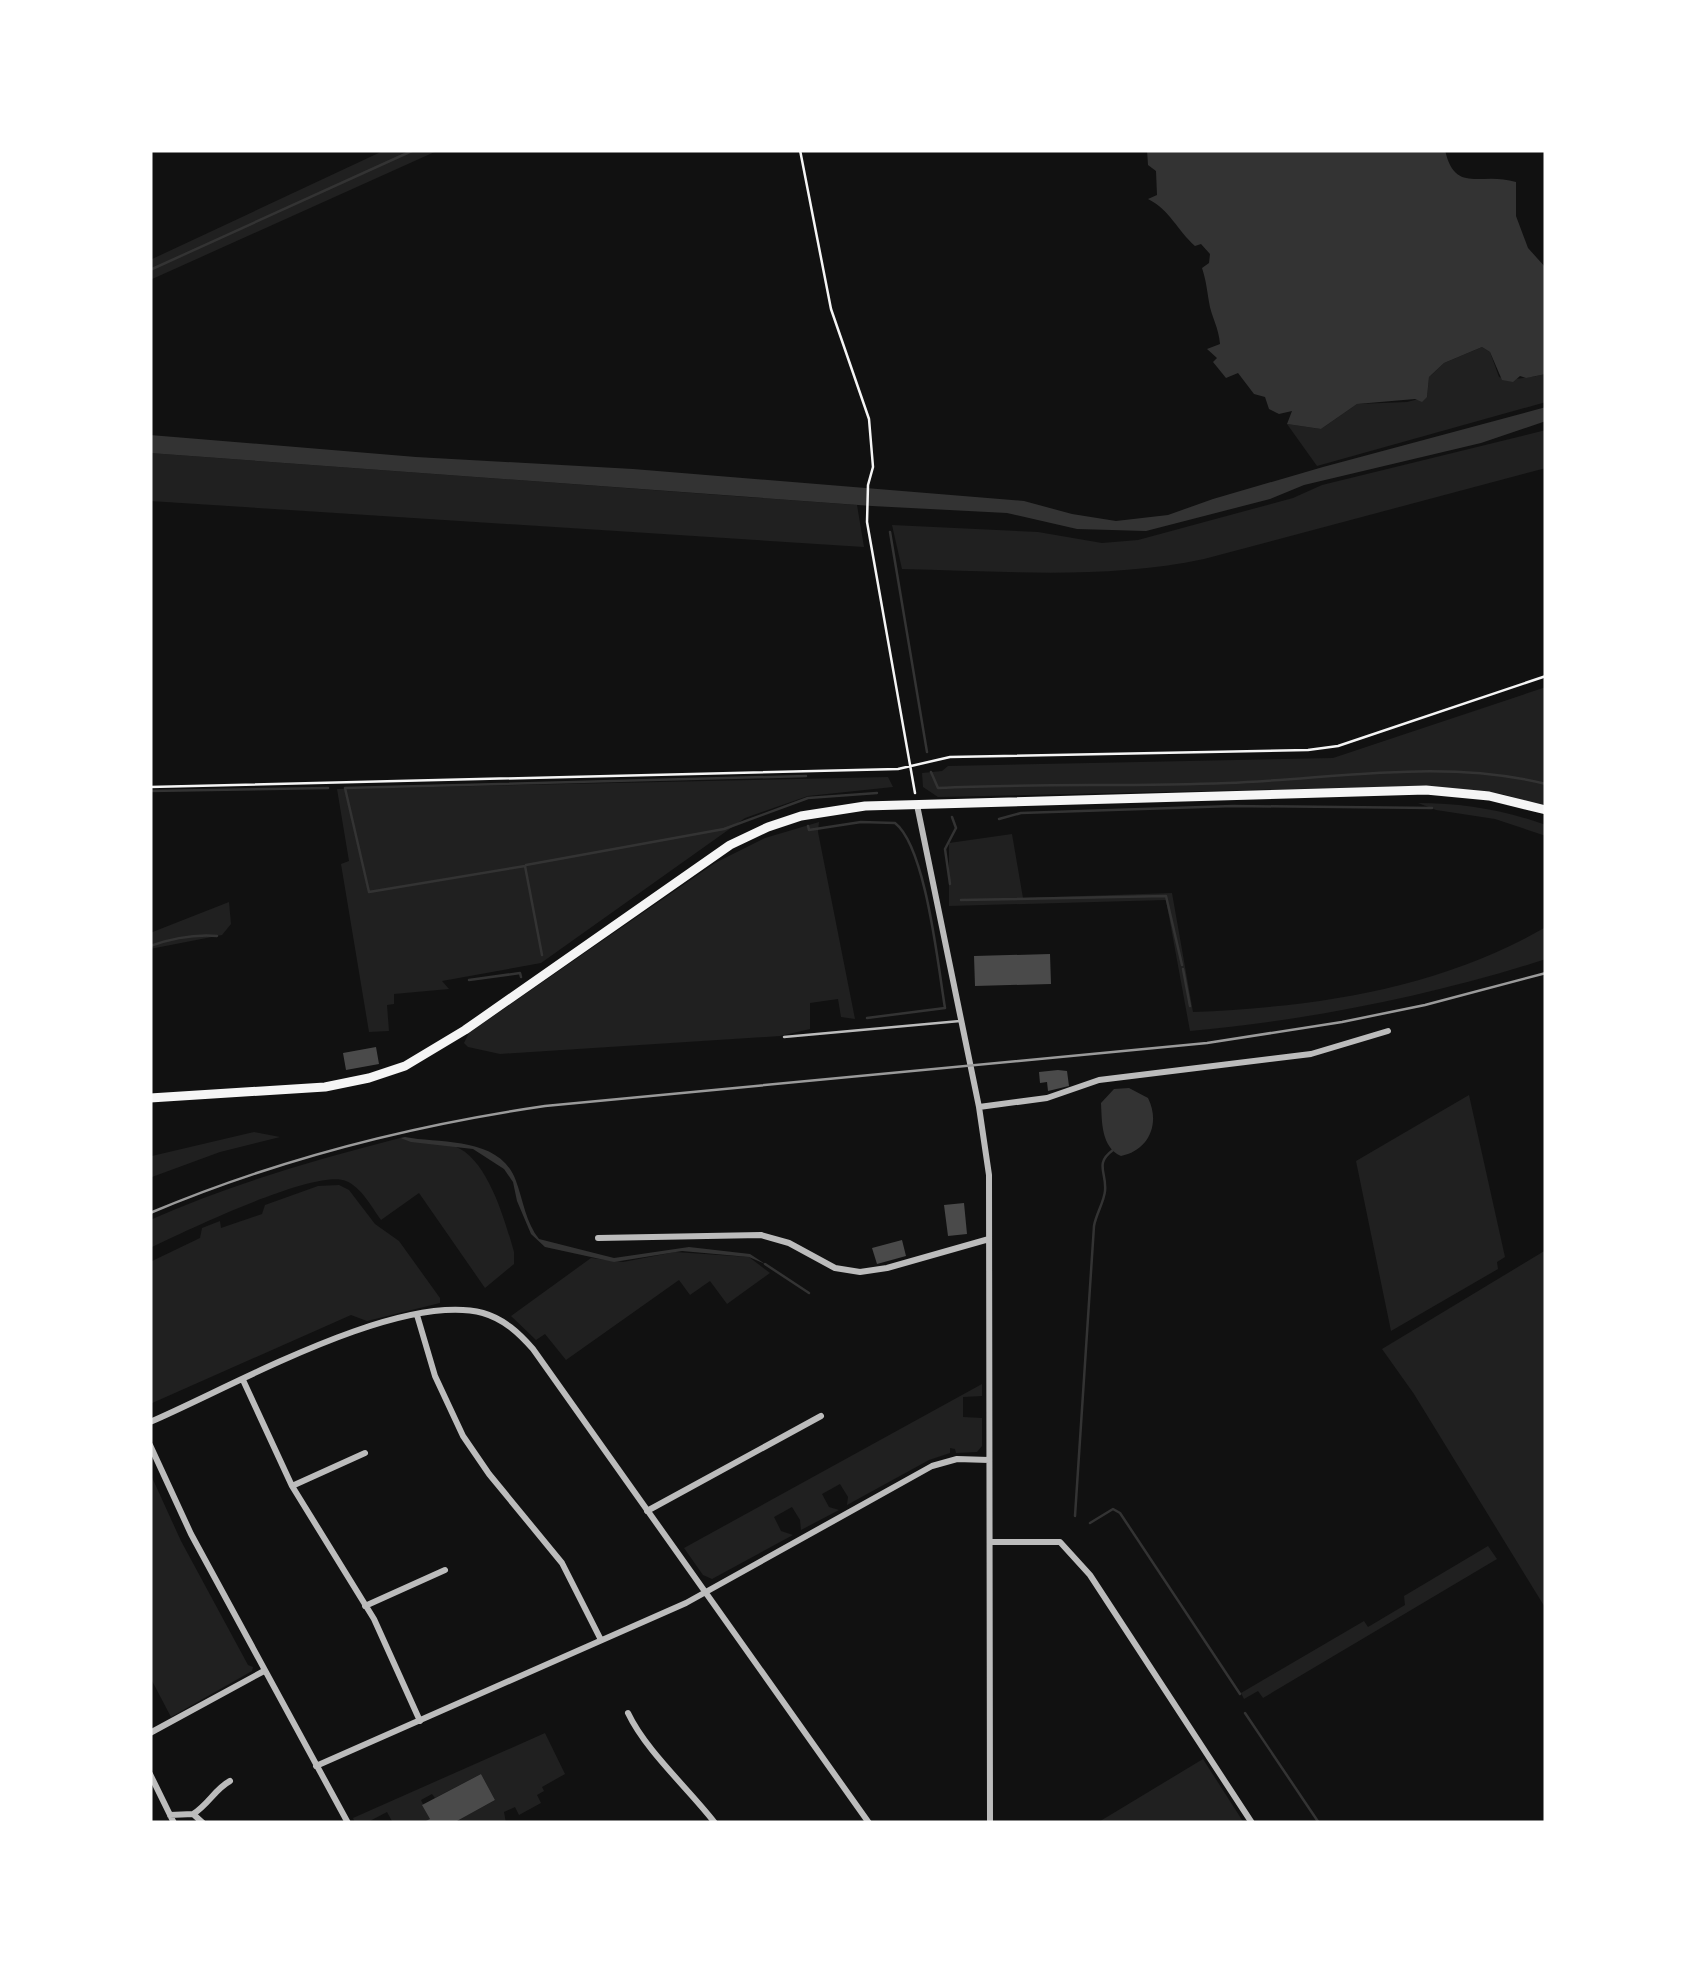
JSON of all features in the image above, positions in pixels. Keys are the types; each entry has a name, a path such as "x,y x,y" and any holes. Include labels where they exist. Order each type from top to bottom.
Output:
{"main road":[{"path":"150,1098 325,1087 405,1066 466,1030 682,876 751,834 823,812 917,805 1426,790 1489,796 1546,810"}],"street":[{"path":"917,805 988,1159 990,1823"},
{"path":"979,1107 1048,1098 1100,1080 1311,1054 1388,1031"},
{"path":"598,1238 766,1236 835,1268 860,1272 900,1265 990,1239"},
{"path":"150,1422 352,1333 417,1315 473,1312 497,1318 532,1348 868,1823"},
{"path":"417,1315 435,1376 463,1436 562,1563 601,1640"},
{"path":"243,1380 292,1486 385,1640 420,1721"},
{"path":"648,1511 821,1416"},
{"path":"150,1445 191,1534 348,1823"},
{"path":"292,1486 365,1453"},
{"path":"316,1766 705,1592 932,1466 957,1459 989,1460"},
{"path":"990,1542 1056,1542 1067,1547 1252,1823"},
{"path":"365,1606 445,1570"},
{"path":"150,1733 264,1671"},
{"path":"628,1713 638,1734 714,1823"},
{"path":"150,1774 172,1819 193,1814 230,1781"},
{"path":"193,1814 203,1823"}],"lane":[{"path":"784,1037 961,1020"}],"path":[{"path":"800,150 831,309 869,419 873,467 866,513 917,805"},
{"path":"150,787 911,767 950,757 1324,748 1546,676"}],"shaded area":[{"path":"385,150 439,150 150,280 150,260"},
{"path":"1147,150 1445,150 1449,164 1463,177 1516,182 1516,216 1528,248 1546,268 1546,374 1520,376 1513,382 1502,380 1490,352 1482,347 1444,363 1429,377 1427,397 1422,402 1415,399 1357,404 1321,429 1287,424 1292,411 1279,414 1269,409 1265,397 1254,394 1238,373 1226,378 1213,362 1217,358 1207,349 1220,344 1202,268 1209,263 1210,254 1201,244 1195,246 1148,199 1157,195 1156,171 1148,165"},
{"path":"1482,347 1490,352 1499,377 1516,379 1546,374 1546,402 1317,466 1287,424 1321,429 1357,404 1427,397 1429,377 1444,363"},
{"path":"1546,407 1546,421 1481,443 1304,485 1270,499 1146,531 1077,529 1007,513 150,453 150,435 1024,501 1116,521 1168,515 1323,467"},
{"path":"1546,430 1546,468 1167,566 1054,573 902,569 892,525 1038,532 1102,543 1138,540 1293,498 1322,485"},
{"path":"150,453 857,505 864,547 150,501"},
{"path":"1546,687 1546,807 1502,794 1422,786 938,797 923,787 922,773 942,771 948,766 1333,758"},
{"path":"888,777 893,787 808,796 745,818 541,963 442,981 449,989 394,994 394,1004 387,1005 389,1031 369,1032 341,864 349,861 337,789"},
{"path":"1418,803 1467,806 1514,815 1546,825 1546,836 1495,819 1436,810"},
{"path":"819,822 855,1019 841,1017 838,999 810,1003 810,1029 780,1036 500,1054 464,1043 469,1033 715,863 765,838"},
{"path":"1012,834 1023,898 1172,893 1193,1012 1285,1005 1375,991 1463,966 1546,927 1546,959 1370,1005 1190,1031 1166,900 949,906 949,843"},
{"path":"229,902 231,924 222,935 150,949 150,933"},
{"path":"1129,1088 1148,1098 1152,1126 1145,1142 1121,1156 1106,1140 1101,1103 1114,1089"},
{"path":"1469,1095 1505,1257 1497,1262 1498,1269 1391,1331 1356,1161"},
{"path":"254,1132 280,1137 220,1152 152,1177 152,1156"},
{"path":"400,1138 454,1146 466,1153 486,1177 506,1224 514,1264 485,1288 419,1193 381,1220 361,1192 346,1181 330,1179 280,1192 150,1248 150,1220 272,1174"},
{"path":"400,1138 468,1145 497,1156 516,1181 539,1239 614,1258 689,1247 750,1254 765,1264 749,1257 682,1251 614,1262 545,1247 531,1234 513,1182 504,1169 473,1149"},
{"path":"339,1185 349,1190 375,1224 399,1241 440,1303 367,1321 351,1315 150,1404 150,1262 200,1238 202,1228 220,1221 221,1228 262,1214 265,1205 318,1186"},
{"path":"1546,1250 1546,1609 1414,1394 1382,1349"},
{"path":"675,1252 749,1257 770,1273 727,1304 710,1281 690,1295 679,1280 566,1360 545,1334 536,1340 511,1316 591,1258 623,1262"},
{"path":"982,1384 982,1396 963,1397 963,1417 982,1418 982,1446 977,1452 956,1453 950,1448 950,1453 929,1460 847,1505 848,1497 840,1484 822,1494 829,1507 839,1510 801,1530 792,1507 774,1517 781,1531 793,1535 712,1579 703,1575 684,1548"},
{"path":"150,1473 181,1541 248,1665 253,1667 171,1717 150,1677"},
{"path":"1488,1546 1497,1559 1263,1698 1258,1691 1244,1699 1241,1693 1364,1621 1368,1627 1405,1605 1404,1596"},
{"path":"545,1733 565,1774 542,1787 544,1791 537,1795 541,1803 519,1815 515,1807 504,1812 506,1823 457,1821 495,1800 481,1774 435,1798 432,1794 421,1800 430,1819 428,1823 393,1823 387,1812 366,1823 355,1823 353,1818"},
{"path":"1203,1759 1244,1823 1097,1823"}],"building":[{"path":"1050,954 1051,984 975,986 974,956"},
{"path":"376,1047 379,1064 346,1070 343,1053"},
{"path":"1067,1071 1069,1086 1048,1091 1047,1082 1040,1083 1039,1072"},
{"path":"964,1203 967,1234 948,1236 944,1205"},
{"path":"902,1240 906,1256 877,1264 872,1248"},
{"path":"481,1774 495,1800 458,1823 422,1823 430,1819 422,1805"}],"waterway":[{"path":"150,270 414,150"},
{"path":"890,532 927,752"},
{"path":"931,772 938,788 1227,783 1428,771 1507,776 1546,784"},
{"path":"542,955 525,866 369,892 345,788 806,776"},
{"path":"150,791 328,788"},
{"path":"526,865 724,829 808,798 877,793"},
{"path":"999,819 1021,813 1233,806 1432,808"},
{"path":"950,884 945,849 956,828 952,817"},
{"path":"808,826 809,830 861,822 895,823 906,836 923,881 945,1008 867,1018"},
{"path":"961,900 1166,896 1182,965"},
{"path":"150,946 183,937 217,936"},
{"path":"1183,969 1190,1006"},
{"path":"469,980 520,973 521,977"},
{"path":"1075,1516 1094,1226 1105,1191 1103,1164 1113,1150"},
{"path":"765,1264 809,1293"},
{"path":"1090,1523 1113,1509 1120,1513 1240,1694"},
{"path":"1245,1713 1319,1823"}],"railway":[{"path":"150,1213 295,1161 394,1134 494,1114 1207,1043 1425,1005 1546,973"}]}
